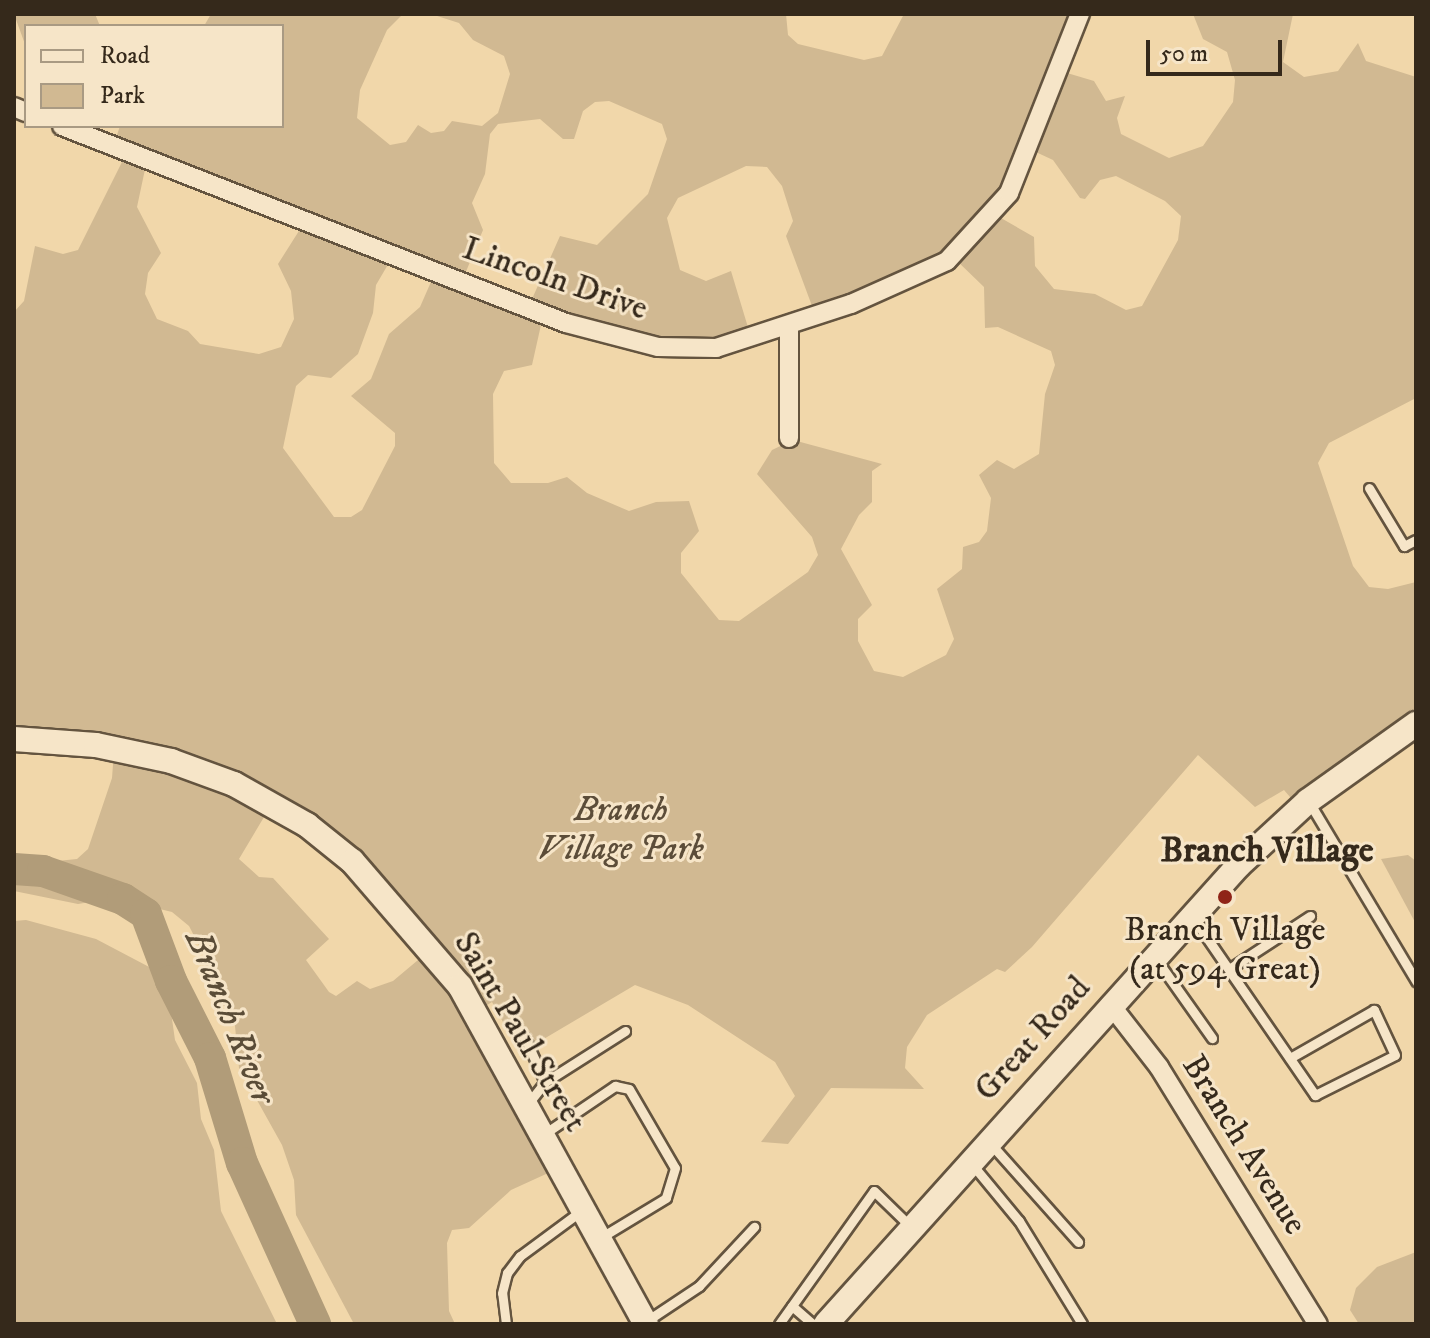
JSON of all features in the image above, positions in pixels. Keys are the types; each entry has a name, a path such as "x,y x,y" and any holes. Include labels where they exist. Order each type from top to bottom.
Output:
{"main road":[{"name":"Great Road","path":"826,1324 969,1160 1192,916 1308,801 1416,724"},
{"name":"Saint Paul Street","path":"14,739 96,745 171,761 234,784 307,825 352,861 422,938 460,986 646,1323"}],"street":[{"name":"Lincoln Drive","path":"67,128 616,339 658,347 716,348 789,326 947,261 981,228 1009,193 1080,14"},
{"path":"789,326 789,438"},
{"name":"Branch Avenue","path":"1110,1004 1159,1067 1318,1324"}],"lane":[{"path":"1369,488 1404,546 1416,540"},
{"path":"1308,801 1416,981"},
{"path":"1192,916 1315,1095 1395,1055 1374,1010 1290,1058"},
{"path":"1229,969 1310,916"},
{"path":"1154,956 1212,1038"},
{"path":"527,1105 545,1082 625,1031"},
{"path":"525,1038 545,1082"},
{"path":"543,1135 615,1086 629,1089 675,1168 666,1198 600,1238"},
{"path":"987,1140 1078,1242"},
{"path":"969,1160 1019,1221 1082,1324"},
{"path":"779,1324 874,1191 910,1226"},
{"path":"506,1324 502,1293 507,1273 520,1256 584,1209"},
{"path":"646,1323 699,1286 754,1227"},
{"path":"792,1306 813,1324"}],"green space":[{"path":"14,14 95,14 99,24 24,24 24,42"},
{"name":"Branch Village Park","path":"211,14 403,14 387,30 360,90 357,118 390,145 406,142 418,125 431,133 444,131 452,121 482,126 498,113 510,74 504,56 473,40 459,23 431,14 786,14 788,35 798,44 864,60 882,56 904,14 1077,14 1057,70 1094,81 1106,101 1125,96 1117,118 1121,134 1169,158 1203,146 1233,102 1235,80 1227,52 1203,39 1193,14 1293,14 1283,62 1304,77 1338,71 1358,43 1366,61 1416,77 1416,398 1329,443 1318,463 1353,566 1369,587 1388,589 1416,582 1416,734 1302,811 1284,790 1255,807 1198,755 1032,947 1005,972 997,969 927,1015 907,1047 905,1068 924,1089 831,1088 788,1144 761,1142 795,1096 775,1062 688,1005 635,985 520,1053 492,1002 474,1013 557,1169 511,1190 469,1228 452,1230 447,1243 449,1311 455,1324 354,1324 296,1215 294,1180 282,1145 239,1068 235,1026 227,1008 209,995 204,955 189,926 172,912 115,898 78,904 14,891 14,853 57,861 77,859 88,849 112,778 114,751 14,738 14,312 24,301 35,246 63,254 78,250 126,154 114,144 119,128 284,128 284,24 205,24","holes":["609,101 662,124 667,139 648,194 597,245 560,236 528,308 463,279 483,230 472,203 485,174 490,134 498,124 540,119 563,139 574,139 583,111 595,102","1025,147 1053,160 1080,198 1085,199 1100,180 1116,176 1165,201 1181,216 1178,240 1142,306 1126,310 1095,294 1054,289 1035,266 1034,237 994,214","147,160 304,223 278,264 291,291 294,319 281,347 259,354 200,344 188,331 157,319 145,294 148,273 161,253 137,207","746,166 767,167 782,186 793,221 786,236 815,314 954,258 984,287 985,328 998,327 1051,351 1055,365 1045,394 1039,454 1014,469 997,460 979,475 991,498 987,531 979,542 963,547 962,569 937,589 954,639 946,655 903,677 874,671 858,641 858,619 872,605 841,549 859,515 872,502 872,471 882,464 793,440 772,450 757,474 812,537 818,555 808,572 739,621 719,620 681,573 681,553 699,531 689,501 656,502 629,511 587,493 567,477 548,483 511,483 494,463 493,394 504,371 532,365 543,316 658,348 750,334 731,271 706,281 680,270 667,218 678,198","393,256 434,275 420,307 389,334 371,379 351,396 395,433 395,446 362,510 351,517 334,517 283,448 296,386 308,375 331,378 358,354 373,313 376,285","270,807 395,907 424,955 393,981 370,989 357,981 336,996 329,992 306,960 329,939 273,878 259,877 239,859"]},
{"path":"1408,855 1416,861 1416,924 1381,859"},
{"path":"26,920 96,939 153,969 169,998 175,1040 197,1083 201,1119 214,1150 221,1211 277,1324 14,1324 14,921"},
{"path":"1416,1252 1416,1324 1359,1324 1350,1310 1356,1288 1377,1267"}],"waterway":[{"name":"Branch River","path":"14,869 43,871 123,899 146,914 171,981 210,1058 242,1163 315,1324"}],"place":[{"name":"Branch Village (at 594 Great)","path":"1225,897"}],"district":[{"name":"Branch Village","path":"1267,851"}]}
